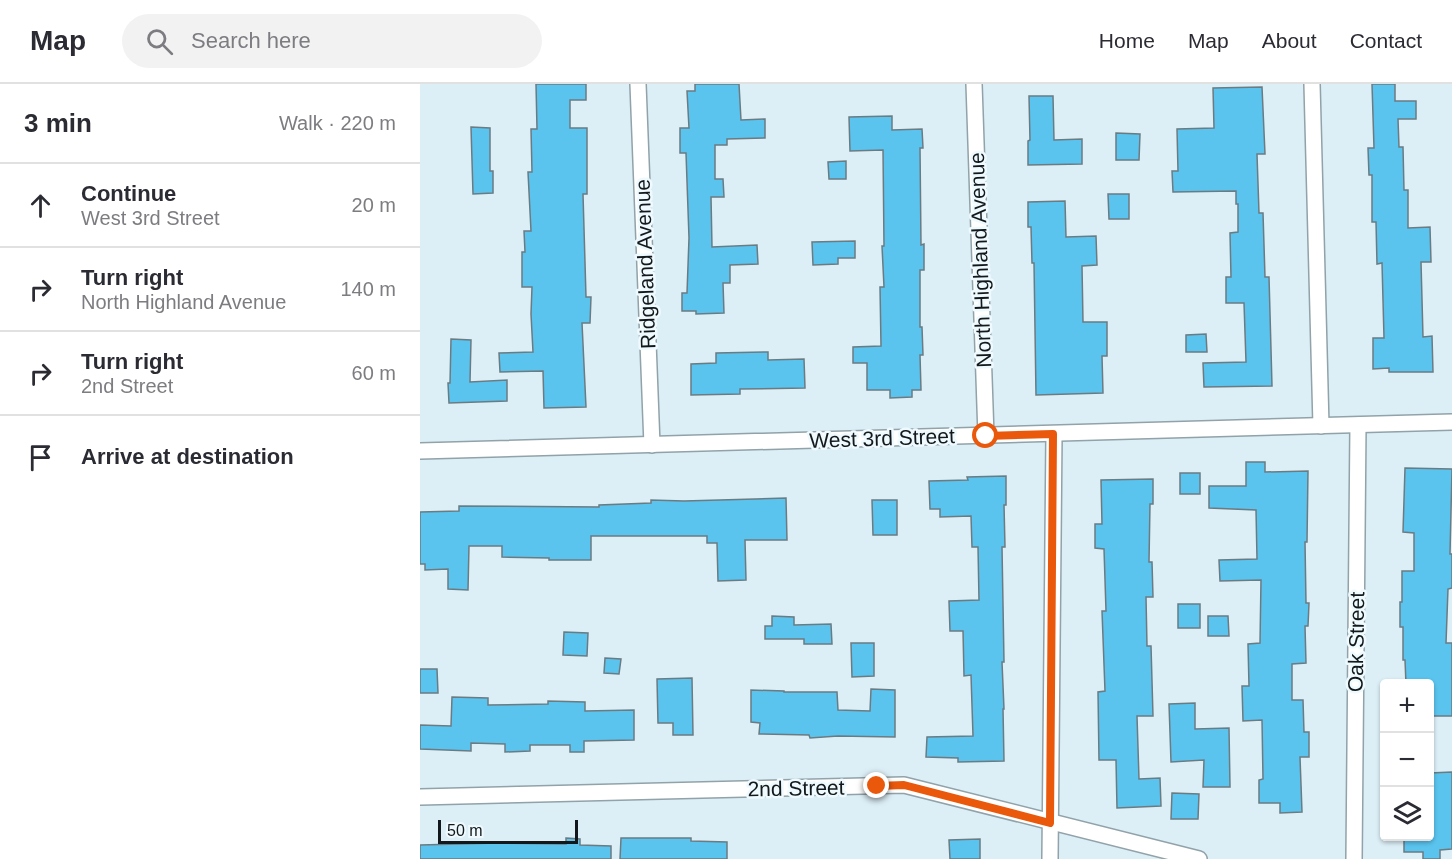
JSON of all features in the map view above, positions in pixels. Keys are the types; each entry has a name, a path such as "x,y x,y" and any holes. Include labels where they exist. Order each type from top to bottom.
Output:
{"street":[{"name":"Ridgeland Avenue","path":"638,84 652,445"},
{"name":"North Highland Avenue","path":"974,84 986,436"},
{"path":"1312,84 1321,426"},
{"name":"West 3rd Street","path":"420,451 1452,422"},
{"name":"Oak Street","path":"1354,859 1358,426"},
{"path":"1050,859 1053,434"},
{"name":"2nd Street","path":"420,797 904,785 1199,859"}],"building":[{"path":"536,84 586,84 586,100 570,100 570,128 587,128 587,194 583,194 586,297 591,297 590,323 582,323 586,407 544,408 543,371 500,372 499,353 533,352 532,287 522,287 522,252 525,252 524,231 531,231 528,172 532,172 531,129 537,129"},
{"path":"695,84 739,84 741,120 765,119 765,138 727,139 727,145 715,145 715,179 723,179 724,197 711,197 712,247 757,245 758,264 730,265 730,283 723,283 724,313 696,314 696,311 682,311 682,293 687,293 689,238 686,153 680,153 680,128 689,128 687,91 695,91"},
{"path":"1372,84 1395,84 1395,101 1416,101 1416,119 1398,119 1399,147 1403,147 1404,190 1408,190 1408,228 1430,227 1431,262 1421,262 1423,337 1432,336 1433,372 1389,372 1389,368 1373,369 1373,338 1384,338 1382,263 1377,264 1376,222 1372,222 1372,175 1369,175 1368,148 1374,148"},
{"path":"1262,87 1265,154 1257,154 1259,213 1263,213 1265,277 1269,277 1272,386 1204,387 1203,363 1246,362 1244,303 1226,303 1226,277 1231,277 1230,233 1238,232 1238,204 1236,204 1236,191 1173,192 1172,171 1178,171 1177,129 1214,128 1213,88"},
{"path":"1029,96 1053,96 1054,140 1082,139 1082,164 1028,165"},
{"path":"892,116 892,130 922,129 923,148 920,148 921,245 924,244 924,270 920,270 920,327 922,327 923,355 920,355 921,390 912,390 912,397 890,398 890,390 867,390 867,363 853,363 853,347 881,346 880,287 884,287 883,150 850,151 849,117"},
{"path":"471,127 490,128 490,171 493,171 493,193 473,194"},
{"path":"1116,133 1140,134 1139,160 1116,160"},
{"path":"846,161 846,179 829,179 828,162"},
{"path":"1108,194 1129,194 1129,219 1109,219"},
{"path":"1065,201 1066,237 1096,236 1097,265 1082,266 1083,322 1107,322 1107,356 1102,356 1103,393 1036,395 1034,263 1032,263 1031,227 1028,227 1028,202"},
{"path":"855,241 855,258 838,258 838,264 813,265 812,242"},
{"path":"1206,334 1207,352 1186,352 1186,335"},
{"path":"451,339 471,340 470,382 507,380 507,401 449,403"},
{"path":"768,352 768,360 804,359 805,388 740,389 740,394 691,395 691,364 716,363 716,353"},
{"path":"1246,462 1265,462 1265,472 1308,471 1307,542 1305,542 1306,603 1309,603 1308,626 1305,626 1306,663 1292,664 1292,700 1303,700 1304,732 1309,732 1309,757 1300,757 1302,812 1280,813 1280,803 1259,803 1259,780 1263,779 1262,720 1243,721 1242,686 1249,686 1248,644 1260,643 1261,580 1220,581 1219,560 1257,559 1256,510 1209,508 1209,486 1246,486"},
{"path":"1405,468 1452,469 1450,554 1452,554 1452,588 1448,589 1446,643 1452,643 1452,716 1434,716 1434,679 1406,679 1403,627 1400,627 1400,602 1402,602 1402,571 1414,571 1414,533 1403,532"},
{"path":"1180,473 1200,473 1200,494 1180,494"},
{"path":"1006,476 1005,547 1002,547 1004,761 958,762 958,758 926,757 927,737 973,736 971,675 964,676 963,631 950,631 949,601 979,600 978,547 972,547 971,516 940,517 940,509 930,509 929,481"},
{"path":"1153,479 1149,562 1152,562 1153,597 1146,597 1147,646 1151,646 1153,716 1137,716 1139,779 1160,778 1161,806 1117,808 1116,760 1099,760 1098,692 1105,691 1102,611 1106,611 1104,549 1095,548 1095,524 1102,524 1101,480"},
{"path":"786,498 787,540 745,540 746,580 718,581 717,543 707,543 707,536 591,536 591,560 502,557 502,546 469,546 468,590 448,589 448,569 425,570 425,564 420,564 420,512 459,511 459,506 599,507 599,505 651,503 651,500"},
{"path":"872,500 897,500 897,535 873,535"},
{"path":"1178,604 1200,604 1200,628 1178,628"},
{"path":"772,616 794,617 794,625 831,624 832,644 804,644 804,639 765,639 765,626 772,626"},
{"path":"1208,616 1228,616 1229,636 1208,636"},
{"path":"564,632 588,633 587,656 563,655"},
{"path":"851,643 874,643 874,676 852,677"},
{"path":"605,658 621,659 619,674 604,673"},
{"path":"420,669 437,669 438,693 420,693"},
{"path":"692,678 693,735 673,735 673,723 658,723 657,679"},
{"path":"871,689 895,690 895,737 810,738 809,735 759,734 760,723 751,722 751,690 837,692 838,710 870,711"},
{"path":"452,697 488,698 488,705 548,704 548,701 585,702 585,711 634,710 634,740 584,741 584,752 570,752 570,745 530,745 530,751 505,752 505,744 471,743 471,751 420,749 420,725 451,726"},
{"path":"1195,703 1195,729 1229,728 1230,787 1203,787 1204,760 1171,762 1169,704"},
{"path":"1452,772 1452,849 1440,850 1440,859 1423,859 1423,852 1404,852 1404,841 1434,841 1434,773"},
{"path":"1172,793 1199,794 1198,819 1171,819"},
{"path":"566,838 580,839 580,845 611,846 611,859 420,859 420,845 566,844"},
{"path":"621,838 691,838 691,841 727,842 727,859 620,859"},
{"path":"980,839 980,859 950,859 949,840"}],"route":[{"path":"877,786 904,785 1050,823 1053,434 986,436"}]}
